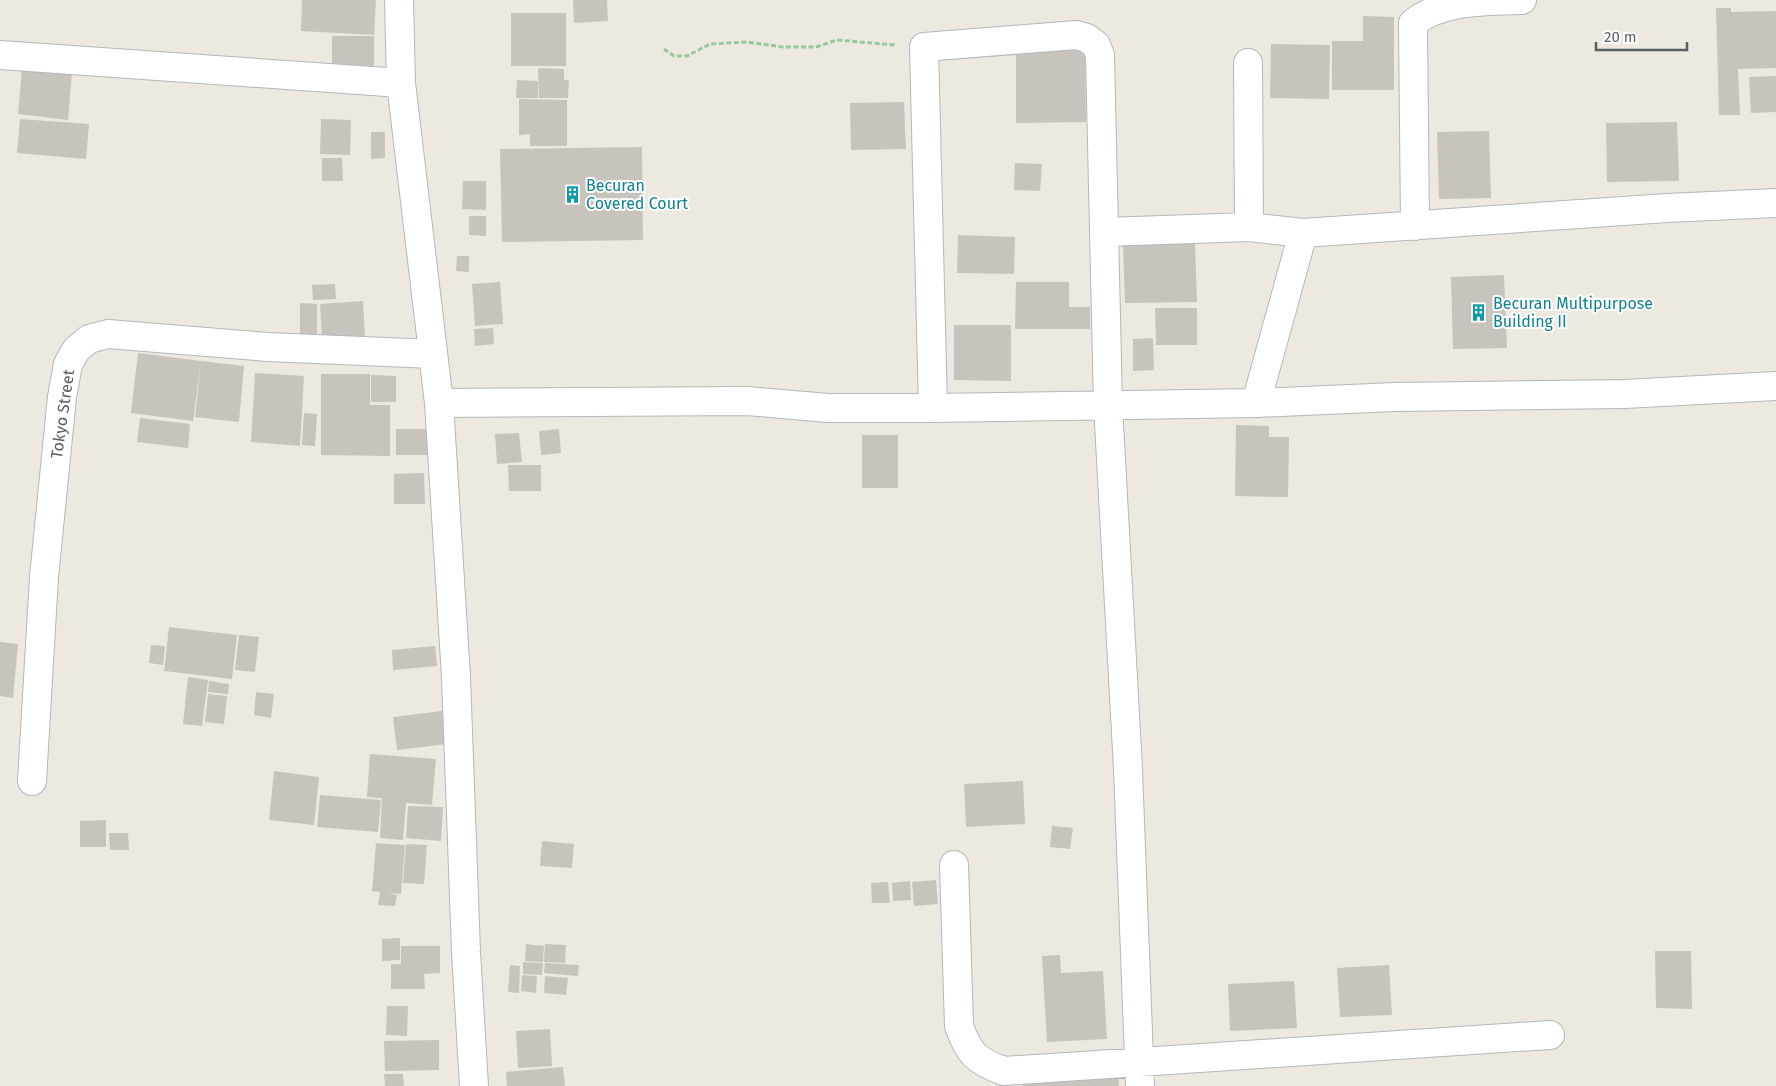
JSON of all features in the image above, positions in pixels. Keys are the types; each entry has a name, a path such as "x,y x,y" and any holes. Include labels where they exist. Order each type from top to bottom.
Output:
{"street":[{"path":"398,0 401,84 439,403 456,677 466,952 474,1086"},
{"path":"1415,226 1413,24 1430,11 1455,4 1475,1 1522,0"},
{"path":"933,408 924,47 1076,35 1087,38 1096,45 1100,55 1108,405 1128,769 1139,1074"},
{"path":"0,55 401,84"},
{"path":"1248,63 1248,227"},
{"path":"1105,232 1248,227 1304,233 1667,208 1776,203"},
{"path":"1256,403 1304,233"},
{"name":"Tokyo Street","path":"32,780 44,577 62,397 68,364 76,350 89,339 108,334 268,347 433,354"},
{"path":"439,403 747,401 828,408 933,408 1256,403 1395,397 1624,394 1776,386"},
{"path":"954,865 960,1026 966,1046 984,1064 1004,1071 1139,1074 1550,1035"}],"path":[{"path":"664,49 674,56 687,56 710,44 746,42 783,47 816,47 836,40 924,47"}],"building":[{"path":"302,0 376,0 374,35 301,31"},
{"path":"573,0 607,0 608,21 574,23"},
{"path":"1716,8 1731,8 1731,12 1776,11 1776,68 1738,69 1740,115 1719,115"},
{"path":"511,13 566,13 566,66 511,66"},
{"path":"1363,16 1394,17 1394,90 1332,90 1332,41 1363,41"},
{"path":"332,36 374,36 374,77 332,76"},
{"path":"1016,43 1085,43 1086,122 1016,123"},
{"path":"1271,44 1330,45 1329,99 1270,98"},
{"path":"22,68 72,73 68,120 18,114"},
{"path":"538,68 564,69 564,80 569,80 568,98 539,98"},
{"path":"1776,76 1776,112 1751,113 1749,77"},
{"path":"517,80 538,81 538,98 516,98"},
{"path":"519,99 567,100 567,146 530,146 530,134 519,135"},
{"path":"904,102 906,149 851,150 850,103"},
{"path":"20,119 89,124 86,159 17,153"},
{"path":"321,119 351,120 350,155 320,154"},
{"path":"1677,122 1679,181 1607,182 1606,123"},
{"path":"1489,131 1491,198 1439,199 1437,132"},
{"path":"371,132 385,132 385,158 371,159"},
{"name":"Becuran Covered Court","path":"642,147 643,240 502,242 500,149"},
{"path":"322,158 342,158 343,181 322,181"},
{"path":"1015,163 1042,164 1040,191 1014,190"},
{"path":"463,181 486,181 486,210 462,209"},
{"path":"469,216 486,216 486,236 469,235"},
{"path":"958,235 1015,237 1014,274 957,273"},
{"path":"1195,243 1197,302 1125,303 1123,245"},
{"path":"457,256 469,256 469,272 456,271"},
{"name":"Becuran Multipurpose Building II","path":"1504,275 1507,348 1453,349 1451,277"},
{"path":"500,282 503,324 475,326 472,284"},
{"path":"1016,282 1069,282 1069,307 1090,307 1090,329 1015,329"},
{"path":"335,284 336,299 313,300 312,285"},
{"path":"363,301 365,337 322,340 320,304"},
{"path":"300,303 317,304 317,338 300,338"},
{"path":"1155,308 1197,308 1197,345 1156,345"},
{"path":"954,325 1011,325 1011,381 954,380"},
{"path":"493,328 494,344 475,346 474,329"},
{"path":"1153,338 1154,370 1133,371 1133,339"},
{"path":"138,353 201,361 193,421 131,413"},
{"path":"201,361 244,366 239,422 195,417"},
{"path":"255,373 304,376 300,446 251,442"},
{"path":"321,374 370,374 370,405 390,405 390,456 321,455"},
{"path":"371,375 396,376 396,402 371,402"},
{"path":"304,413 317,414 315,446 302,445"},
{"path":"140,418 190,424 188,448 137,442"},
{"path":"1236,425 1269,426 1269,437 1289,437 1288,497 1235,496"},
{"path":"396,429 428,429 428,455 396,455"},
{"path":"559,429 561,453 541,455 539,431"},
{"path":"519,433 522,462 497,464 495,434"},
{"path":"862,435 898,435 898,488 862,488"},
{"path":"508,465 541,465 541,491 509,491"},
{"path":"424,473 425,504 394,504 394,474"},
{"path":"169,627 237,635 232,679 164,671"},
{"path":"239,635 259,637 255,672 235,670"},
{"path":"0,642 18,644 13,698 0,696"},
{"path":"151,645 165,646 163,665 149,663"},
{"path":"435,646 437,666 393,670 392,650"},
{"path":"188,677 208,680 202,726 183,724"},
{"path":"209,681 229,684 228,694 208,692"},
{"path":"256,692 274,694 271,718 254,715"},
{"path":"208,694 227,696 224,724 205,722"},
{"path":"442,711 447,744 397,750 393,717"},
{"path":"370,754 436,759 432,805 406,803 403,840 380,838 382,798 367,797"},
{"path":"274,771 319,777 314,825 269,820"},
{"path":"1023,781 1025,824 966,827 964,784"},
{"path":"320,795 381,800 378,832 317,827"},
{"path":"408,806 443,807 441,841 406,838"},
{"path":"106,820 106,847 80,847 80,821"},
{"path":"1052,826 1073,828 1070,849 1050,847"},
{"path":"109,833 128,833 129,850 110,850"},
{"path":"542,841 574,844 572,868 540,866"},
{"path":"376,843 405,845 401,894 388,893 397,895 395,906 378,905 380,892 372,891"},
{"path":"406,844 427,845 424,884 403,883"},
{"path":"936,880 938,904 914,906 912,882"},
{"path":"910,881 911,900 893,901 892,883"},
{"path":"888,882 890,903 872,903 871,883"},
{"path":"400,938 400,960 382,961 382,939"},
{"path":"526,944 544,946 543,962 525,961"},
{"path":"545,944 566,945 565,963 544,962"},
{"path":"401,946 440,946 440,973 424,974 425,989 391,989 391,964 401,964"},
{"path":"1655,951 1691,951 1692,1009 1656,1008"},
{"path":"1060,955 1061,973 1103,971 1107,1039 1047,1042 1042,956"},
{"path":"523,962 543,963 542,975 523,974"},
{"path":"545,963 579,965 578,976 544,973"},
{"path":"510,965 520,966 519,993 508,992"},
{"path":"1389,965 1392,1015 1340,1017 1337,968"},
{"path":"522,975 537,976 536,993 521,991"},
{"path":"545,976 568,978 566,995 544,993"},
{"path":"1294,981 1297,1028 1230,1031 1228,984"},
{"path":"387,1006 408,1006 407,1036 386,1035"},
{"path":"550,1029 552,1066 518,1068 516,1031"},
{"path":"439,1040 439,1070 385,1071 384,1041"},
{"path":"563,1067 565,1086 507,1086 506,1072"},
{"path":"1118,1071 1119,1086 1023,1086 1022,1077"},
{"path":"384,1074 403,1074 404,1086 385,1086"}],"place":[{"name":"Becuran Covered Court","path":"572,194"},
{"name":"Becuran Multipurpose Building II","path":"1479,312"}]}
